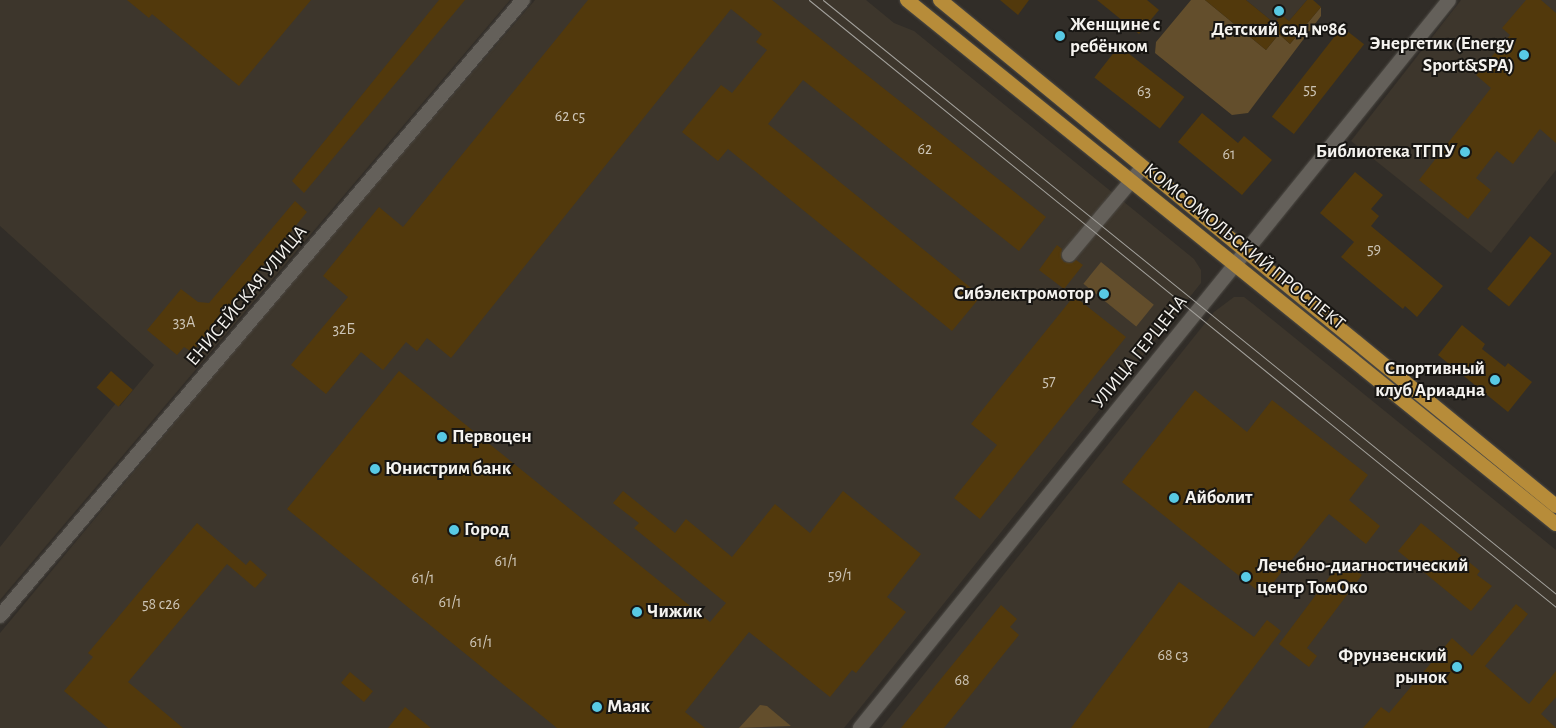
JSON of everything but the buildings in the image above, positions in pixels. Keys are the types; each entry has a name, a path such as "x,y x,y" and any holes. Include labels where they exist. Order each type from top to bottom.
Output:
{"main road":[{"name":"КОМСОМОЛЬСКИЙ ПРОСПЕКТ","path":"907,0 1556,524"},
{"name":"КОМСОМОЛЬСКИЙ ПРОСПЕКТ","path":"940,0 1245,253 1556,506"}],"street":[{"name":"ЕНИСЕЙСКАЯ УЛИЦА","path":"0,616 523,0"},
{"name":"УЛИЦА ГЕРЦЕНА","path":"860,728 1449,0"},
{"path":"1069,254 1142,168"}],"shaded area":[{"path":"0,0 510,0 0,600 0,547 116,403 120,406 154,365 0,226"},
{"path":"535,0 866,0 894,23 914,31 1194,259 1201,270 1201,283 844,728 0,728 0,633 303,268"},
{"path":"1191,0 1205,0 1266,50 1279,34 1290,44 1321,7 1321,16 1248,113 1232,115 1155,53 1156,42"},
{"name":"Детский сад №86","path":"1246,0 1307,0 1289,21 1282,15 1274,23"},
{"path":"1461,0 1556,0 1556,170 1491,253 1351,141"},
{"path":"1101,262 1154,305 1136,327 1083,284"},
{"path":"1234,297 1244,297 1253,304 1556,550 1556,728 881,728 1214,312"},
{"path":"760,705 767,706 791,726 739,728"}],"tram line":[{"path":"809,0 1556,607"},
{"path":"823,0 1556,594"}],"place":[{"name":"Детский сад №86","path":"1279,11"},
{"name":"Женщине с ребёнком","path":"1060,36"},
{"name":"Энергетик (Energy Sport&SPA)","path":"1524,55"},
{"name":"Библиотека ТГПУ","path":"1465,152"},
{"name":"Сибэлектромотор","path":"1104,294"},
{"name":"Спортивный клуб Ариадна","path":"1495,380"},
{"name":"Первоцен","path":"442,437"},
{"name":"Юнистрим банк","path":"375,469"},
{"name":"Айболит","path":"1174,498"},
{"name":"Город","path":"454,530"},
{"name":"Лечебно-диагностический центр ТомОко","path":"1246,577"},
{"name":"Чижик","path":"637,612"},
{"name":"Фрунзенский рынок","path":"1457,667"},
{"name":"Маяк","path":"597,707"}]}
